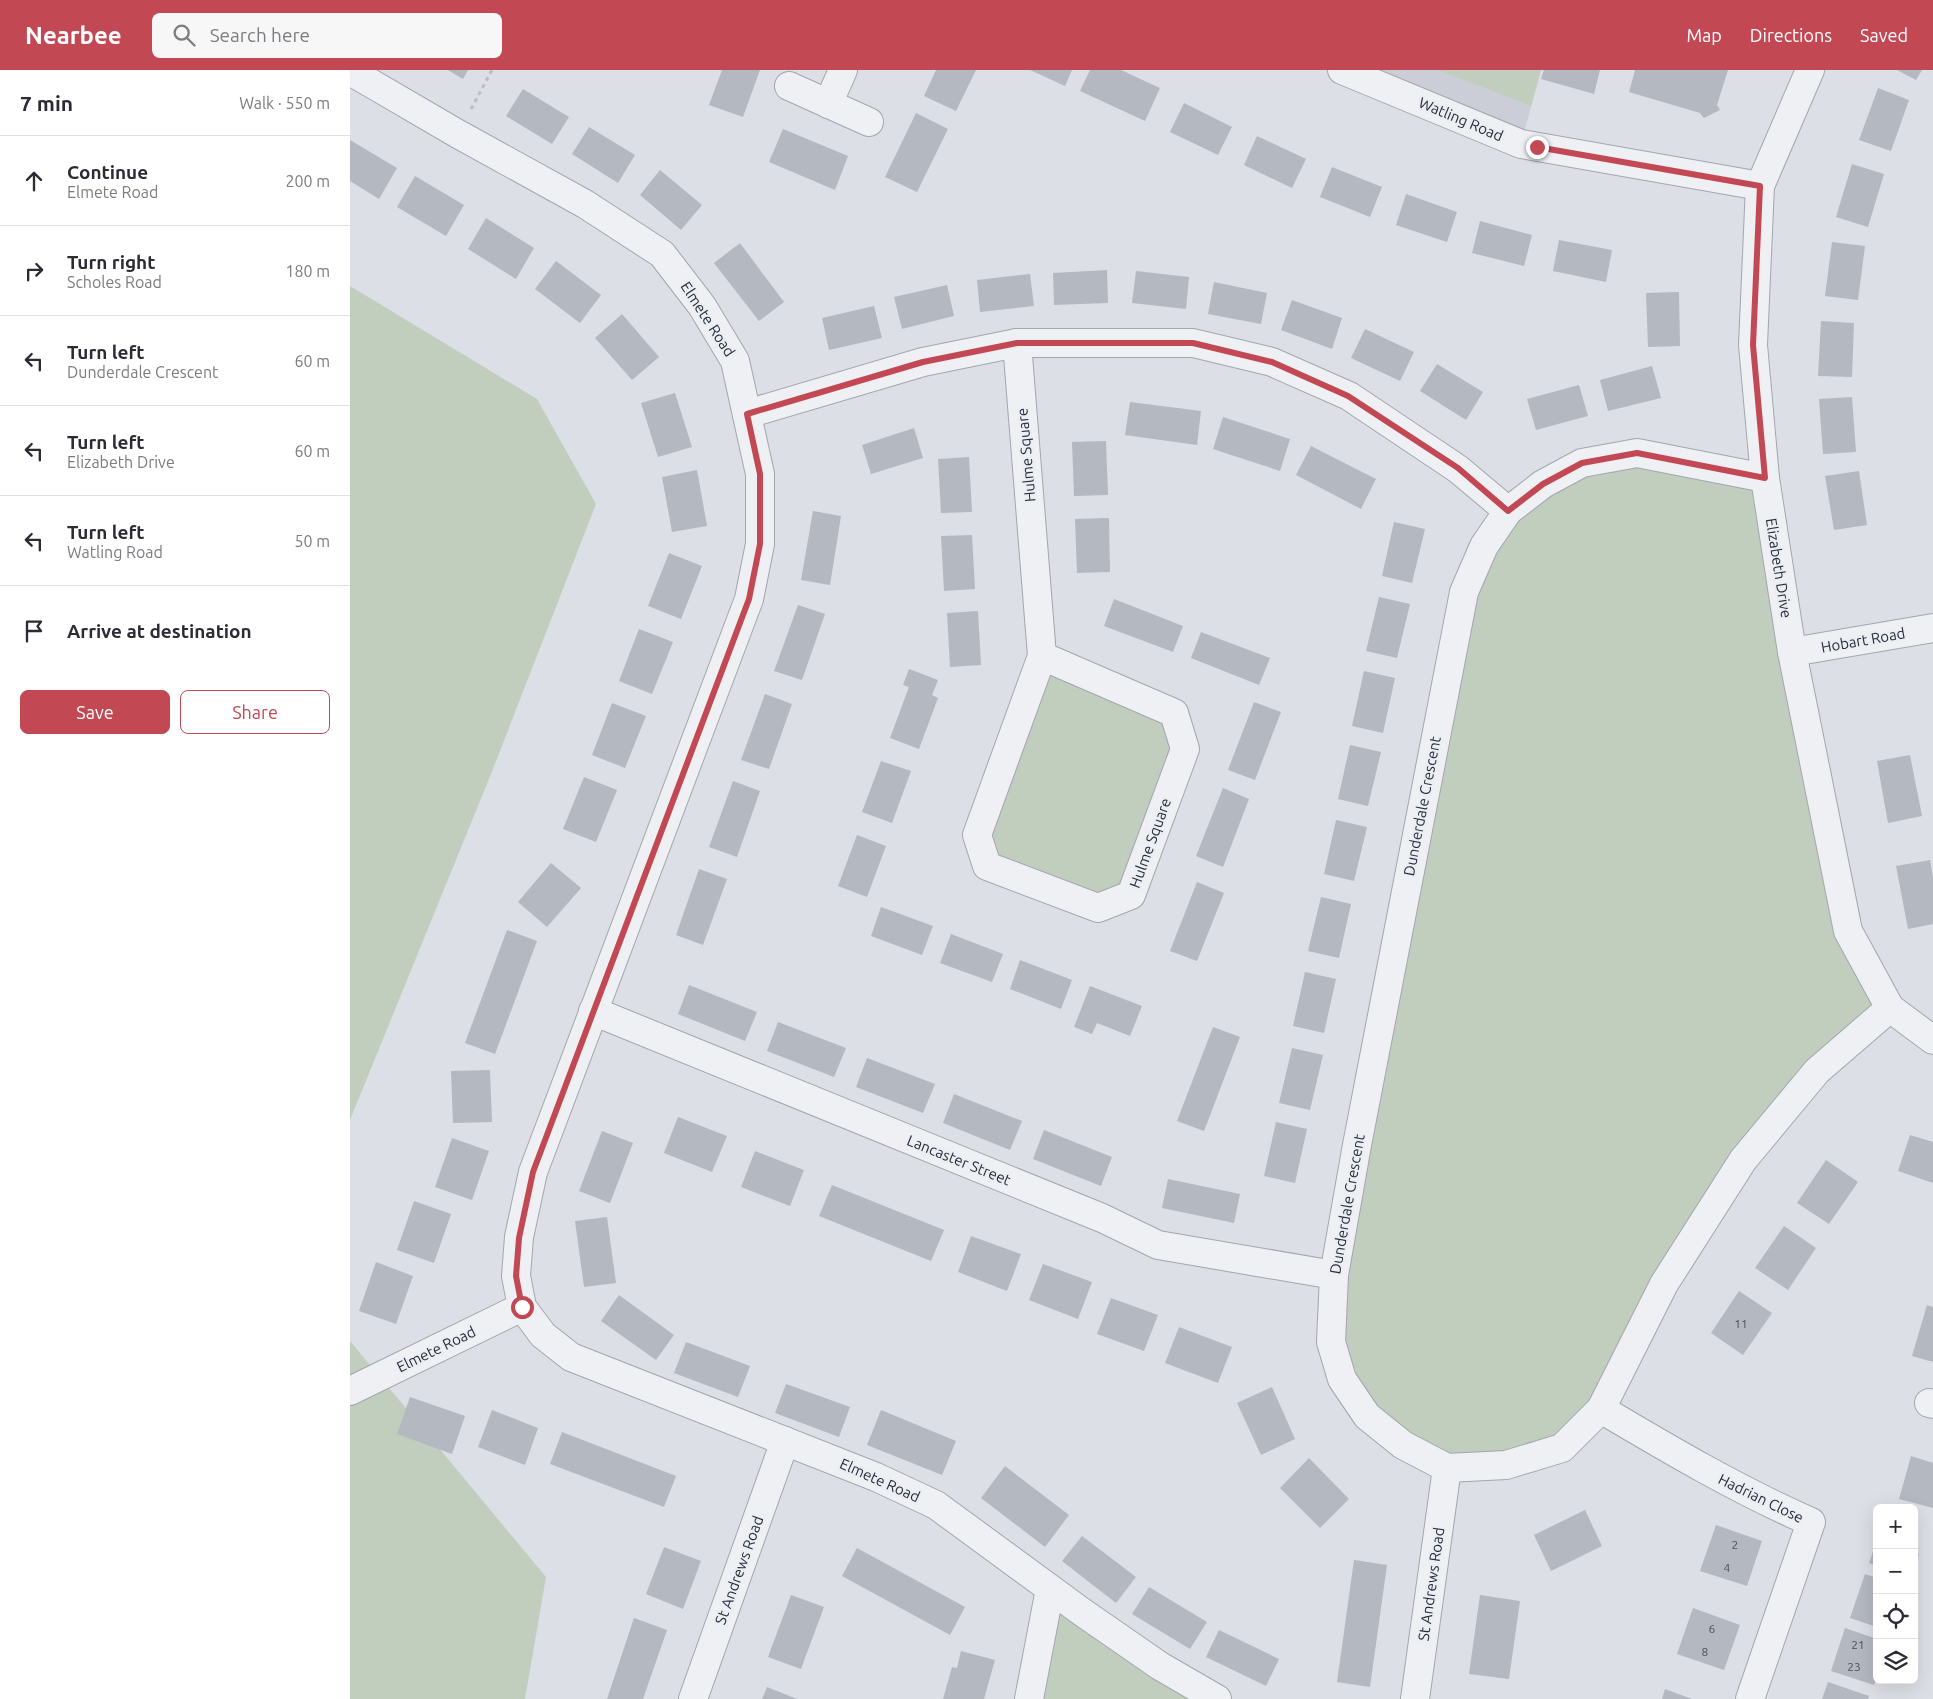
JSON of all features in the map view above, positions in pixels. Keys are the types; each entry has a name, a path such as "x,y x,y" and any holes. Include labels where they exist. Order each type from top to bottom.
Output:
{"street":[{"path":"828,104 843,70"},
{"name":"Watling Road","path":"1342,70 1521,144 1760,186"},
{"name":"Elizabeth Drive","path":"1810,70 1760,186 1753,345 1765,478 1792,652 1848,931 1890,1008 1933,1040"},
{"name":"Elmete Road","path":"350,71 458,134 585,204 662,254 702,306 735,361 760,474 760,544 749,599 533,1172 519,1238 516,1276 522,1307 543,1334 571,1357 876,1477 936,1505 1050,1589 1160,1666 1217,1699"},
{"path":"789,86 869,122"},
{"path":"747,414 923,362 1017,343 1193,343 1272,362 1348,396 1458,468 1508,511"},
{"name":"Hulme Square","path":"1017,343 1042,656 977,835 987,866 1098,908 1131,895 1185,749 1174,713 1042,656"},
{"name":"Dunderdale Crescent","path":"1765,478 1637,453 1582,463 1543,484 1508,511 1484,546 1464,592 1357,1145 1334,1275 1331,1342 1342,1378 1367,1416 1403,1446 1447,1468 1506,1465 1562,1448 1601,1409 1664,1284 1743,1160 1817,1072 1890,1008"},
{"name":"Hobart Road","path":"1792,652 1933,628"},
{"name":"Lancaster Street","path":"592,1012 1102,1218 1158,1245 1334,1275"},
{"name":"Elmete Road","path":"350,1391 522,1307"},
{"name":"Hadrian Close","path":"1601,1409 1701,1469 1811,1522 1750,1699"},
{"name":"St Andrews Road","path":"693,1699 785,1441"},
{"name":"St Andrews Road","path":"1414,1699 1447,1468"},
{"path":"1029,1699 1050,1589"}],"path":[{"path":"458,134 492,70"}],"shaded area":[{"path":"1342,70 1541,70 1521,144"}],"green space":[{"path":"1438,70 1541,70 1531,106"},
{"path":"350,286 537,399 596,504 491,774 350,1120"},
{"path":"1637,453 1765,478 1848,931 1890,1008 1817,1071 1562,1448 1447,1468 1342,1379 1334,1275 1464,592 1508,511"},
{"path":"1042,656 1174,713 1185,749 1131,895 1098,908 987,866 977,835"},
{"path":"350,1341 546,1577 525,1699 350,1699"},
{"path":"1050,1589 1217,1699 1029,1699"}],"building":[{"path":"448,70 468,70 463,79"},
{"path":"722,70 760,70 743,117 709,105"},
{"path":"936,70 976,70 956,111 924,96"},
{"path":"1030,70 1072,70 1065,86"},
{"path":"1090,70 1121,70 1160,88 1145,121 1080,91"},
{"path":"1544,70 1600,70 1594,94 1541,79"},
{"path":"1635,70 1728,70 1717,105 1720,110 1704,118 1700,113 1629,92"},
{"path":"1897,70 1922,70 1916,80"},
{"path":"1878,88 1909,100 1891,151 1859,140"},
{"path":"523,89 569,117 552,144 506,116"},
{"path":"1184,103 1232,127 1218,155 1170,132"},
{"path":"916,113 948,129 917,192 885,177"},
{"path":"589,127 635,155 618,183 572,154"},
{"path":"783,129 848,156 835,190 769,162"},
{"path":"1257,136 1306,159 1292,188 1244,165"},
{"path":"350,140 397,168 379,199 350,181"},
{"path":"1852,164 1884,174 1868,227 1836,217"},
{"path":"1332,167 1382,187 1370,217 1320,197"},
{"path":"660,170 702,205 681,230 640,195"},
{"path":"415,176 464,205 446,236 397,207"},
{"path":"1406,194 1457,212 1447,242 1396,225"},
{"path":"486,218 534,248 516,279 468,249"},
{"path":"1480,221 1532,235 1524,266 1472,253"},
{"path":"1559,240 1612,250 1606,282 1553,271"},
{"path":"1832,242 1865,246 1858,300 1825,296"},
{"path":"740,243 784,302 759,321 714,263"},
{"path":"556,261 601,295 580,323 535,289"},
{"path":"1107,270 1108,303 1054,305 1053,273"},
{"path":"1136,271 1189,277 1186,309 1132,303"},
{"path":"1030,274 1034,306 980,312 977,280"},
{"path":"1214,282 1267,293 1261,324 1208,314"},
{"path":"947,285 954,316 902,329 894,297"},
{"path":"1679,292 1680,346 1648,347 1646,293"},
{"path":"1292,300 1342,318 1332,349 1281,330"},
{"path":"874,306 882,338 829,350 822,318"},
{"path":"622,314 659,357 632,380 595,338"},
{"path":"1821,321 1854,323 1852,377 1818,376"},
{"path":"1365,329 1414,352 1400,381 1351,358"},
{"path":"1437,364 1483,392 1466,420 1420,391"},
{"path":"1652,366 1661,398 1608,411 1600,380"},
{"path":"1579,385 1588,416 1536,430 1527,399"},
{"path":"675,393 692,447 658,457 641,403"},
{"path":"1852,397 1856,452 1823,454 1819,399"},
{"path":"1130,402 1201,411 1197,445 1125,435"},
{"path":"1223,417 1290,439 1280,471 1213,449"},
{"path":"914,428 923,458 871,474 862,445"},
{"path":"1106,441 1108,495 1074,496 1072,442"},
{"path":"1311,446 1376,479 1361,509 1296,475"},
{"path":"969,457 972,512 941,513 938,459"},
{"path":"697,470 707,526 672,532 662,477"},
{"path":"1859,471 1867,525 1834,530 1825,476"},
{"path":"813,511 841,516 830,585 801,580"},
{"path":"1109,518 1110,572 1077,573 1075,519"},
{"path":"1394,522 1425,529 1412,583 1382,576"},
{"path":"972,535 975,589 944,591 941,536"},
{"path":"669,553 702,566 681,619 648,606"},
{"path":"1379,597 1410,604 1397,658 1366,651"},
{"path":"1114,599 1183,626 1173,652 1104,626"},
{"path":"798,605 825,614 802,680 774,671"},
{"path":"978,611 981,665 950,667 947,613"},
{"path":"639,629 673,642 652,694 619,681"},
{"path":"1201,632 1270,658 1259,685 1191,658"},
{"path":"909,669 938,680 932,695 938,698 919,749 890,738 909,687 903,685"},
{"path":"1364,671 1395,678 1383,733 1352,726"},
{"path":"765,694 792,704 769,769 741,760"},
{"path":"1254,702 1281,712 1255,780 1228,770"},
{"path":"612,703 646,716 625,768 592,755"},
{"path":"1350,745 1381,752 1368,806 1338,799"},
{"path":"1910,755 1922,816 1888,823 1877,761"},
{"path":"881,761 911,771 892,823 862,812"},
{"path":"584,777 617,790 596,842 563,829"},
{"path":"733,781 760,791 737,857 709,847"},
{"path":"1223,788 1249,799 1223,867 1196,856"},
{"path":"1336,820 1367,827 1354,881 1324,874"},
{"path":"857,835 886,846 867,897 838,886"},
{"path":"1930,860 1933,878 1933,924 1908,929 1896,866"},
{"path":"551,863 581,888 547,927 518,902"},
{"path":"699,869 727,879 703,945 676,935"},
{"path":"1197,882 1224,893 1197,961 1170,951"},
{"path":"1321,897 1351,904 1339,958 1308,951"},
{"path":"881,907 933,926 922,955 871,936"},
{"path":"507,930 537,941 495,1054 465,1043"},
{"path":"951,934 1003,954 992,982 940,963"},
{"path":"1020,960 1072,980 1061,1009 1010,989"},
{"path":"1305,972 1336,979 1324,1033 1293,1026"},
{"path":"689,985 757,1012 745,1041 678,1014"},
{"path":"1090,986 1142,1006 1130,1036 1097,1023 1092,1034 1074,1027"},
{"path":"778,1022 846,1048 834,1077 767,1051"},
{"path":"1213,1027 1240,1037 1204,1131 1177,1121"},
{"path":"1292,1048 1323,1055 1310,1110 1279,1103"},
{"path":"867,1058 935,1084 923,1113 856,1087"},
{"path":"490,1070 492,1122 453,1123 451,1071"},
{"path":"954,1094 1022,1121 1010,1150 943,1123"},
{"path":"678,1117 727,1136 712,1172 664,1153"},
{"path":"1276,1122 1307,1129 1295,1183 1264,1176"},
{"path":"1044,1130 1112,1157 1101,1186 1033,1159"},
{"path":"602,1131 633,1143 610,1203 579,1191"},
{"path":"1910,1135 1933,1142 1933,1183 1898,1171"},
{"path":"452,1138 489,1151 472,1200 435,1187"},
{"path":"755,1151 804,1170 790,1206 741,1187"},
{"path":"1826,1160 1858,1182 1829,1224 1797,1203"},
{"path":"1168,1179 1240,1194 1234,1223 1162,1208"},
{"path":"832,1185 944,1230 931,1261 819,1216"},
{"path":"414,1201 451,1214 434,1263 397,1250"},
{"path":"607,1217 616,1283 584,1287 575,1221"},
{"path":"1784,1226 1816,1248 1788,1290 1755,1268"},
{"path":"971,1236 1021,1254 1007,1291 958,1272"},
{"path":"376,1262 413,1276 396,1324 359,1311"},
{"path":"1043,1264 1092,1282 1078,1319 1029,1300"},
{"path":"1739,1291 1772,1313 1743,1355 1711,1333"},
{"path":"619,1295 674,1335 656,1360 601,1321"},
{"path":"1111,1298 1158,1315 1144,1351 1097,1334"},
{"path":"1927,1305 1933,1307 1933,1362 1912,1356"},
{"path":"1179,1327 1232,1347 1218,1383 1165,1363"},
{"path":"686,1342 750,1366 738,1397 674,1373"},
{"path":"786,1384 850,1407 839,1437 775,1413"},
{"path":"1272,1387 1295,1439 1261,1455 1237,1403"},
{"path":"410,1397 465,1416 452,1454 397,1434"},
{"path":"492,1410 538,1428 525,1465 478,1447"},
{"path":"881,1410 956,1441 942,1475 867,1445"},
{"path":"562,1432 676,1476 664,1507 550,1464"},
{"path":"1911,1456 1933,1463 1933,1508 1899,1499"},
{"path":"1309,1458 1349,1499 1320,1528 1280,1488"},
{"path":"1005,1466 1069,1515 1045,1547 981,1498"},
{"path":"1585,1510 1602,1546 1551,1571 1534,1535"},
{"path":"1716,1525 1762,1541 1747,1586 1700,1571"},
{"path":"1082,1536 1136,1577 1116,1603 1062,1561"},
{"path":"664,1547 701,1561 683,1609 646,1594"},
{"path":"857,1548 965,1607 950,1635 842,1576"},
{"path":"1873,1552 1873,1564 1869,1563"},
{"path":"1354,1560 1387,1565 1370,1687 1337,1682"},
{"path":"1865,1574 1873,1577 1873,1626 1850,1618"},
{"path":"1149,1587 1207,1622 1190,1649 1132,1614"},
{"path":"791,1595 824,1607 801,1669 768,1657"},
{"path":"1480,1595 1520,1601 1509,1679 1469,1674"},
{"path":"1693,1608 1740,1625 1724,1670 1677,1654"},
{"path":"634,1618 667,1630 643,1699 607,1699"},
{"path":"1845,1628 1873,1638 1874,1685 1831,1671"},
{"path":"1219,1630 1279,1659 1266,1686 1206,1657"},
{"path":"961,1651 995,1660 984,1699 943,1699 952,1667 957,1668"},
{"path":"1828,1682 1869,1696 1868,1699 1822,1699"},
{"path":"767,1687 797,1699 762,1699"},
{"path":"1665,1689 1692,1699 1662,1699"}],"route":[{"path":"522,1307 516,1276 519,1238 533,1172 749,599 760,544 760,474 747,414 923,362 1017,343 1193,343 1272,362 1348,396 1415,438 1458,468 1508,511 1543,484 1582,463 1637,453 1765,478 1753,345 1760,186 1537,147"}]}
